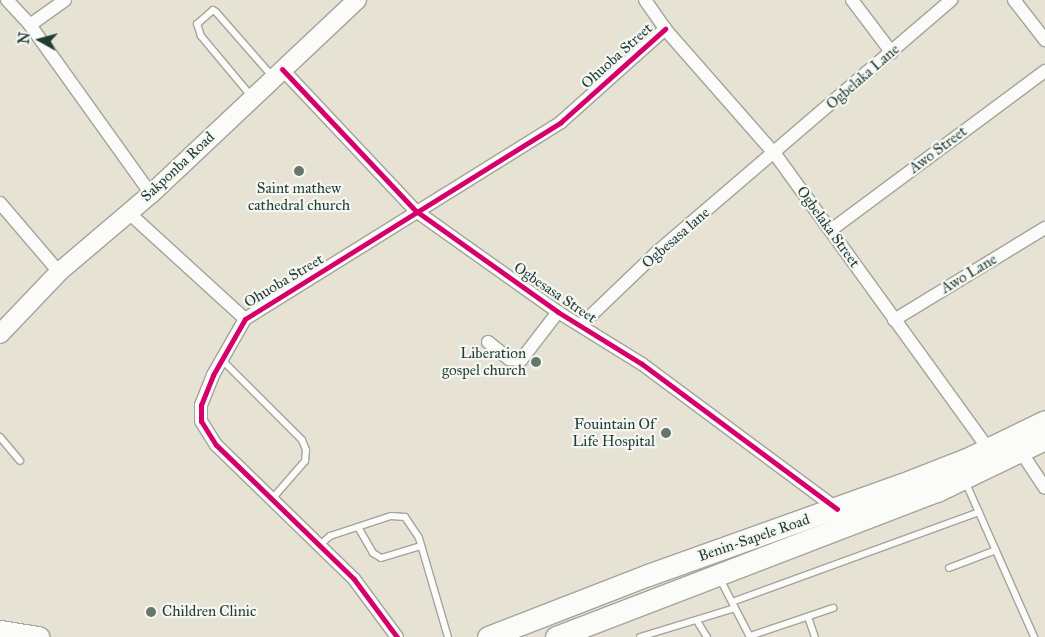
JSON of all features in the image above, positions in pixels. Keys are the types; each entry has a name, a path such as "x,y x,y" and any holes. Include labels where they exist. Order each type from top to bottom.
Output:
{"highway":[{"name":"Benin-Sapele Road","path":"556,637 964,479 994,456 1016,444 1045,421"},
{"name":"Benin-Sapele Road","path":"1016,444 1045,439"},
{"name":"Benin-Sapele Road","path":"488,637 648,575 994,456"},
{"path":"0,631 39,637"}],"main road":[{"name":"Sakponba Road","path":"0,334 60,272 151,194 356,0"}],"street":[{"path":"7,0 30,25 151,194"},
{"path":"30,25 65,0"},
{"name":"Ogbelaka Street","path":"645,0 665,29 775,154 994,456"},
{"path":"852,0 892,53"},
{"name":"Ogbelaka Lane","path":"775,154 950,0"},
{"path":"1014,0 1045,40"},
{"name":"Ohuoba Street","path":"397,637 354,579 228,461 201,421 202,406 222,360 244,319 561,122 665,29"},
{"name":"Awo Street","path":"831,230 1045,71"},
{"name":"Ogbesasa Street","path":"278,74 416,212 558,312 642,364 837,509"},
{"name":"Ogbesasa lane","path":"581,326 656,253 775,154"},
{"path":"0,203 60,272"},
{"name":"Ohuoba Street","path":"129,213 244,319"},
{"name":"Awo Lane","path":"894,320 1045,228"},
{"path":"488,342 509,359 521,360 558,312"},
{"path":"1016,444 1045,488"}],"lane":[{"path":"252,97 197,30 197,24 213,10 278,74"},
{"path":"222,360 302,440 306,450 305,461 270,501"},
{"path":"0,437 20,461"},
{"path":"964,479 1034,637"},
{"path":"640,637 697,620 979,512"},
{"path":"318,547 330,536 401,515 410,522 421,546 448,637"},
{"path":"358,527 373,552 381,558 421,546"},
{"path":"950,568 996,550"},
{"path":"717,574 750,637 833,608"},
{"path":"806,637 814,635 808,617"},
{"path":"697,620 707,637"}],"cycle path":[{"path":"397,637 354,579 216,445 201,421 201,405 213,375 245,319 561,122 665,29"},
{"path":"282,69 416,211 558,312 642,364 837,509"}],"place":[{"name":"Saint mathew cathedral church","path":"299,171"},
{"name":"Liberation gospel church","path":"536,362"},
{"name":"Fouintain Of Life Hospital","path":"666,433"},
{"name":"Children Clinic","path":"151,612"}]}
